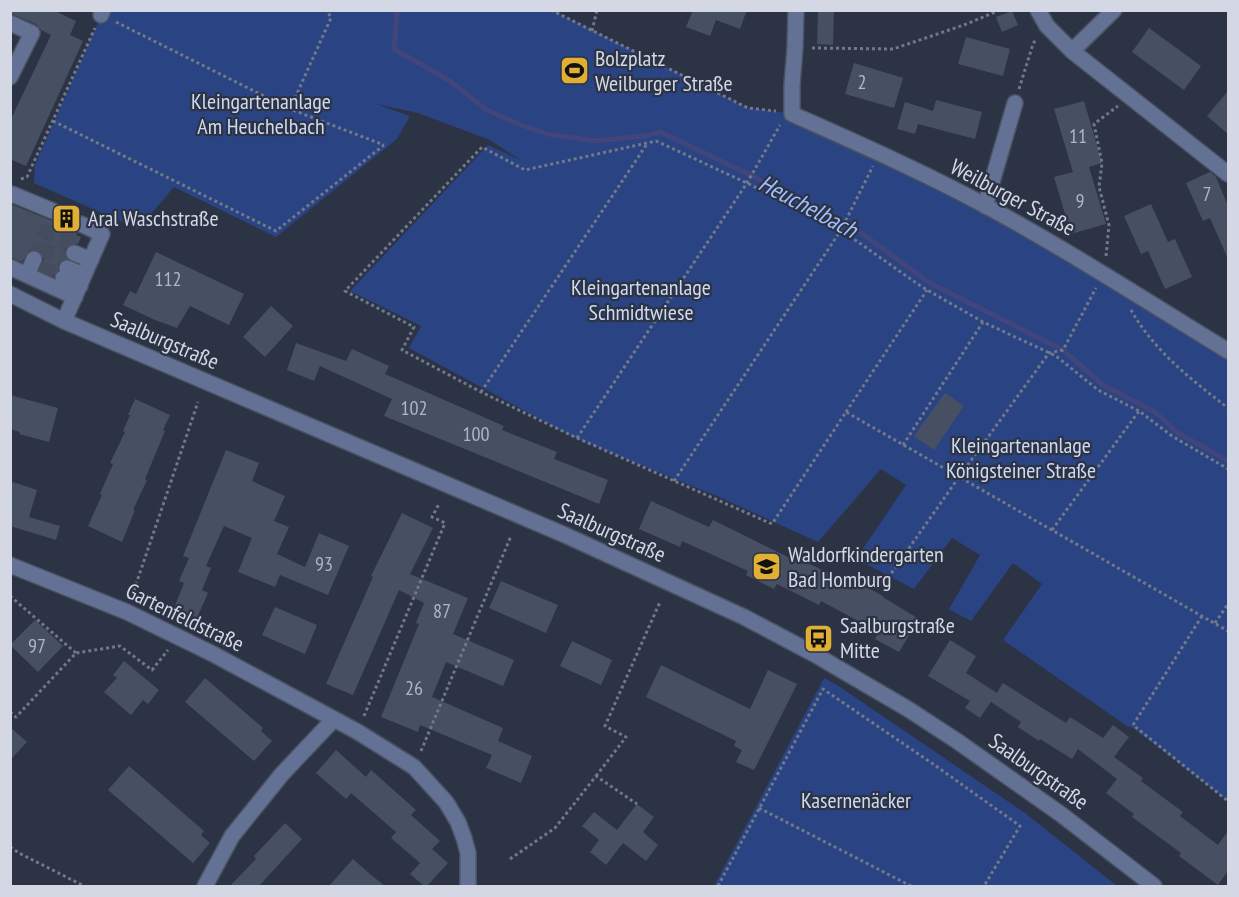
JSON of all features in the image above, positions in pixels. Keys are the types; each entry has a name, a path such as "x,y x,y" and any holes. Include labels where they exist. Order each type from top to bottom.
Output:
{"street":[{"path":"790,114 796,10"},
{"path":"1038,10 1047,26 1072,51 1228,174"},
{"path":"1072,51 1113,10"},
{"path":"10,23 32,33 10,77"},
{"path":"985,206 1015,103"},
{"name":"Weilburger Straße","path":"790,114 879,153 985,206 1104,274 1228,351"},
{"path":"10,196 12,194 53,211"},
{"path":"64,321 102,234 81,224"},
{"path":"85,273 70,261 85,273"},
{"path":"10,267 33,267 85,273"},
{"name":"Saalburgstraße","path":"10,294 64,321 535,522 744,617 814,654 908,709 957,741 1062,815 1154,886"},
{"name":"Gartenfeldstraße","path":"10,565 127,612 213,654 358,732 414,767 446,802 458,822 468,853 468,886"},
{"path":"205,886 232,836 282,774 334,719"}],"path":[{"path":"290,109 331,18 327,10"},
{"path":"551,10 748,108 790,114 577,438"},
{"path":"592,31 597,10"},
{"path":"795,48 893,49 1000,10"},
{"path":"19,180 27,177 102,13 290,109 384,145 276,231 53,121"},
{"path":"1015,103 1033,44 1047,26"},
{"path":"888,578 1049,353 1063,350 1104,274 1109,225 1099,187 1102,163 1094,124 1130,97"},
{"path":"927,290 772,524 577,438 402,350 414,327 345,291 482,147 525,170 656,141 748,181 841,230 927,290 983,322 1056,356 1098,390 1138,411 1172,436 1228,469"},
{"path":"482,392 647,143"},
{"path":"674,481 841,230 879,153"},
{"path":"1120,285 1125,300 1145,333 1171,361 1228,408"},
{"path":"903,444 983,322"},
{"path":"127,612 198,402"},
{"path":"1052,530 1138,411"},
{"path":"846,412 1228,631"},
{"path":"358,732 445,523 432,518 439,504"},
{"path":"414,767 511,536"},
{"path":"10,596 76,653"},
{"path":"510,859 555,828 626,737 605,726 660,602"},
{"path":"1215,623 1228,604"},
{"path":"1202,615 1133,725 1228,801"},
{"path":"10,712 16,717 76,653 120,646 152,670 178,637"},
{"path":"718,886 824,689 1020,826 984,886"},
{"path":"596,776 637,804"},
{"path":"759,808 911,886"},
{"path":"10,847 84,886"}],"green space":[{"path":"552,10 748,108 787,113 879,153 1228,351 1228,801 1133,728 1003,640 1042,584 1013,563 971,621 949,609 980,555 952,538 914,589 856,559 906,485 881,469 818,542 719,497 575,438 409,348 421,326 350,291 488,145 520,160 490,140 418,113 376,104 410,116 397,139 276,237 174,187 138,229 34,183 35,165 103,11"},
{"name":"Kasernenäcker","path":"824,678 1025,813 1117,886 714,886"}],"building":[{"path":"10,10 53,10 76,21 70,35 83,41 26,166 10,159 10,121 51,35 41,30 36,24 10,13"},
{"path":"693,10 747,10 740,29 716,20 710,36 686,27"},
{"path":"818,11 834,11 833,45 817,44"},
{"path":"1012,11 1018,25 1002,32 996,17"},
{"path":"1149,28 1201,66 1184,90 1132,52"},
{"path":"966,37 1010,49 1003,76 958,64"},
{"path":"854,63 903,78 894,108 845,94"},
{"path":"1228,91 1228,134 1207,116"},
{"path":"936,100 982,112 975,139 918,124 915,134 897,129 905,102 933,111"},
{"path":"1084,101 1102,163 1089,167 1106,224 1071,234 1054,177 1073,172 1054,109"},
{"path":"1210,172 1216,177 1228,206 1228,259 1210,218 1203,221 1186,183"},
{"path":"1151,204 1168,242 1175,239 1192,277 1165,289 1148,251 1141,254 1124,216"},
{"path":"13,205 55,221 62,214 62,208 77,215 71,225 76,235 81,237 78,244 72,243 65,249 66,258 58,264 58,270 54,276 40,270 44,259 38,250 29,251 22,262 10,257 10,206"},
{"path":"156,252 244,294 229,325 190,306 177,328 123,305 130,291 136,294"},
{"path":"271,306 293,326 265,357 243,337"},
{"path":"296,343 346,361 352,349 389,366 385,374 504,426 502,430 557,452 554,459 608,480 599,504 384,416 392,399 320,366 314,381 287,370"},
{"path":"945,393 964,406 934,450 914,436"},
{"path":"10,395 58,408 49,442 19,434 20,432 10,429"},
{"path":"135,399 170,415 122,542 88,526 102,495 100,494 113,464 110,463 125,432 123,431"},
{"path":"226,450 259,463 252,481 285,496 274,521 289,527 277,554 305,567 319,533 349,546 328,595 280,575 275,587 238,572 252,538 224,526 206,566 211,568 202,590 208,593 197,618 174,608 184,583 179,581 189,558 183,556"},
{"path":"10,481 37,490 29,517 60,526 56,540 10,526"},
{"path":"651,501 709,527 713,520 802,564 804,561 850,584 853,580 919,619 899,652 875,639 879,632 821,601 819,605 777,584 774,589 746,575 748,571 682,541 680,547 639,529"},
{"path":"402,513 433,528 410,574 468,598 453,634 514,660 503,686 446,662 432,697 503,728 498,741 532,756 521,783 486,768 492,755 420,725 418,732 381,717 419,624 416,623 424,603 399,590 353,695 326,684 373,577 371,576"},
{"path":"501,581 558,605 546,633 489,608"},
{"path":"275,607 317,625 305,654 262,635"},
{"path":"35,620 63,646 38,672 10,645"},
{"path":"950,640 976,656 966,673 997,693 980,718 965,708 970,701 928,676"},
{"path":"572,641 612,660 601,685 560,666"},
{"path":"124,661 159,690 148,704 143,700 131,715 104,692 117,678 113,675"},
{"path":"661,665 750,709 768,670 797,684 754,770 736,762 742,750 734,746 736,741 646,697"},
{"path":"205,678 263,728 261,731 272,741 254,761 185,702"},
{"path":"1003,683 1066,723 1070,717 1103,738 1113,725 1129,737 1114,757 1143,778 1141,781 1183,812 1180,816 1218,845 1228,831 1228,871 1218,885 1179,856 1181,853 1132,817 1134,814 1106,793 1117,779 1078,749 1072,759 1040,739 1039,741 1018,727 1021,722 991,702"},
{"path":"10,727 27,742 10,760"},
{"path":"336,750 366,777 371,770 416,810 411,815 440,841 432,849 448,863 427,886 410,874 420,863 391,838 396,832 351,793 346,799 316,773"},
{"path":"129,766 204,831 201,835 210,843 193,863 108,790"},
{"path":"637,804 654,817 643,832 658,845 646,861 623,843 606,865 590,852 599,840 582,826 594,812 617,830"},
{"path":"285,823 302,839 259,886 230,886 256,859 254,856"},
{"path":"353,859 370,874 385,886 329,886"}],"waterway":[{"name":"Heuchelbach","path":"394,10 397,14 394,49 450,81 485,109 547,134 595,141 645,136 660,132 852,226 928,282 1063,350 1103,385 1155,412 1178,433 1228,461"}],"tunnel":[{"path":"53,211 81,224"},
{"path":"34,259 46,232 77,245"},
{"path":"39,248 70,261"},
{"path":"40,268 63,278"}],"place":[{"name":"Bolzplatz Weilburger Straße","path":"574,71"},
{"name":"Aral Waschstraße","path":"67,218"},
{"name":"Waldorfkindergarten Bad Homburg","path":"767,567"},
{"name":"Saalburgstraße Mitte","path":"819,638"}],"park label":[{"name":"Kleingartenanlage Am Heuchelbach","path":"261,114"},
{"name":"Kleingartenanlage Schmidtwiese","path":"641,300"},
{"name":"Kleingartenanlage Königsteiner Straße","path":"1021,458"}]}
